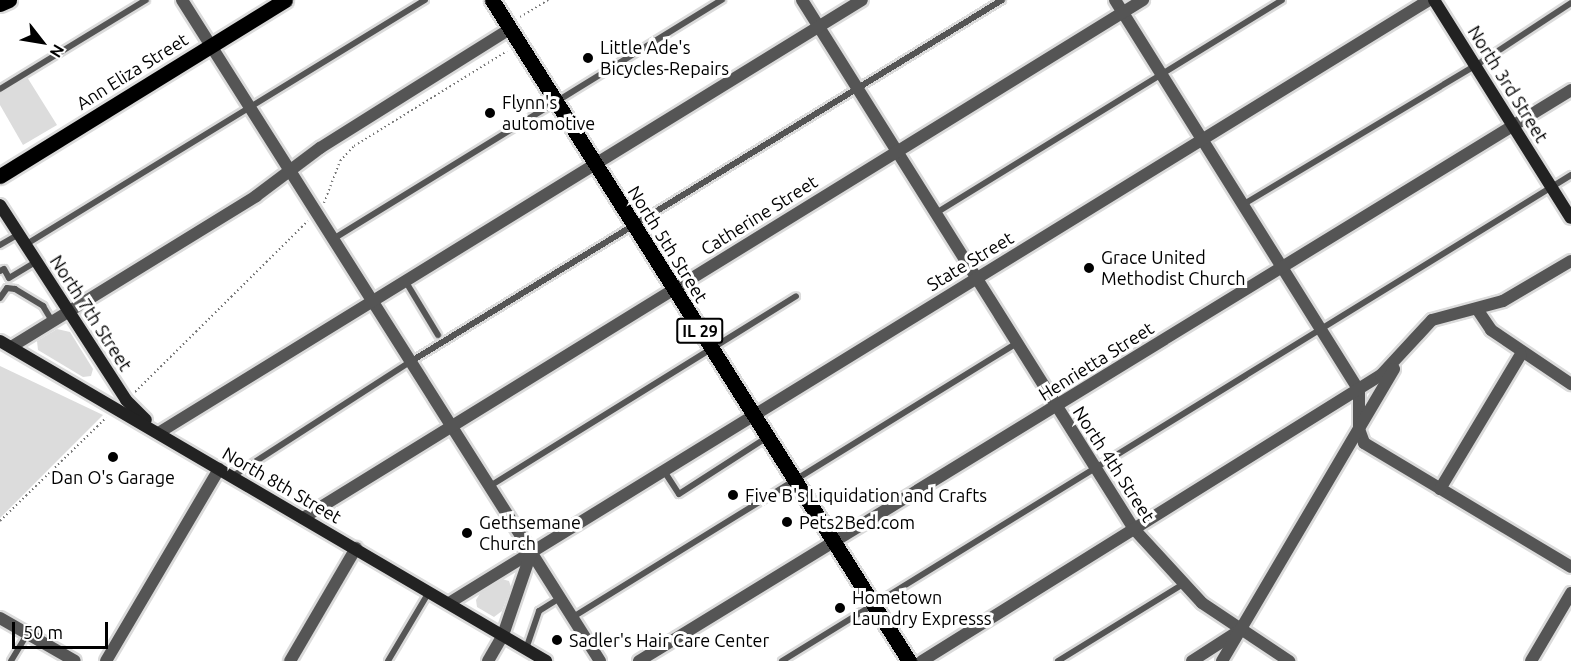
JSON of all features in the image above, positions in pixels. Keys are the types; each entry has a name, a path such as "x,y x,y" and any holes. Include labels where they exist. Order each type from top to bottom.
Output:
{"main road":[{"name":"Ann Eliza Street","path":"0,176 285,0"},
{"name":"North 5th Street","path":"492,0 518,28 520,43 556,103 909,661"}],"street":[{"path":"182,0 600,661"},
{"name":"North 4th Street","path":"802,0 1134,529 1183,584 1214,613 1289,661"},
{"path":"160,432 862,0"},
{"path":"1115,0 1359,390 1361,439 1370,448 1571,567"},
{"name":"Catherine Street","path":"303,518 450,425 1143,0"},
{"name":"State Street","path":"449,603 752,414 1429,0"},
{"name":"North 3rd Street","path":"1434,0 1571,218"},
{"path":"5,344 68,312 291,172 320,148 518,28"},
{"name":"Henrietta Street","path":"639,661 1571,90"},
{"name":"North 7th Street","path":"0,205 126,400 160,432"},
{"path":"922,661 1359,390 1389,368 1432,320 1503,301 1571,261"},
{"path":"1477,309 1491,330 1521,354 1571,384"},
{"name":"North 8th Street","path":"5,344 116,410 160,432 232,477 546,661"},
{"path":"1222,661 1409,345"},
{"path":"1440,489 1521,354"},
{"path":"106,661 219,469"},
{"path":"290,661 356,548"},
{"path":"488,661 503,635 531,553"},
{"path":"1531,661 1571,593"},
{"path":"0,618 75,661"},
{"path":"1192,661 1241,630"}],"lane":[{"path":"0,89 146,0"},
{"path":"25,245 425,0"},
{"path":"333,239 722,0"},
{"path":"232,477 410,362 1002,0"},
{"path":"936,213 1282,0"},
{"path":"1244,204 1475,66 1571,3"},
{"path":"782,661 1571,175"},
{"path":"0,245 18,234"},
{"path":"0,272 4,269 9,278 36,262"},
{"path":"406,282 438,335"},
{"path":"0,298 7,288 15,289 43,306 52,321"},
{"path":"489,487 796,296"},
{"path":"573,618 1017,343"},
{"path":"663,470 679,494 767,438"},
{"path":"1058,661 1183,584"},
{"path":"388,661 429,592"},
{"path":"526,649 539,611 560,598"},
{"path":"11,661 27,634"}],"path":[{"path":"518,28 520,18 548,0"},
{"path":"126,400 316,213 325,201 340,161 354,146 520,43"},
{"path":"0,521 116,410"}],"shaded area":[{"path":"27,77 57,125 23,145 0,105 0,94"},
{"path":"57,329 70,332 93,369 91,376 83,377 38,350 37,341"},
{"path":"0,366 103,415 0,518"},
{"path":"502,579 509,581 511,587 502,611 494,617 477,607 476,600 481,592"}],"place":[{"name":"Little Ade's Bicycles-Repairs","path":"588,58"},
{"name":"Flynn's automotive","path":"490,113"},
{"name":"Grace United Methodist Church","path":"1089,268"},
{"name":"Dan O's Garage","path":"113,457"},
{"name":"Five B's Liquidation and Crafts","path":"733,495"},
{"name":"Pets2Bed.com","path":"787,522"},
{"name":"Gethsemane Church","path":"467,533"},
{"name":"Hometown Laundry Expresss","path":"840,608"},
{"name":"Sadler's Hair Care Center","path":"557,640"}]}
